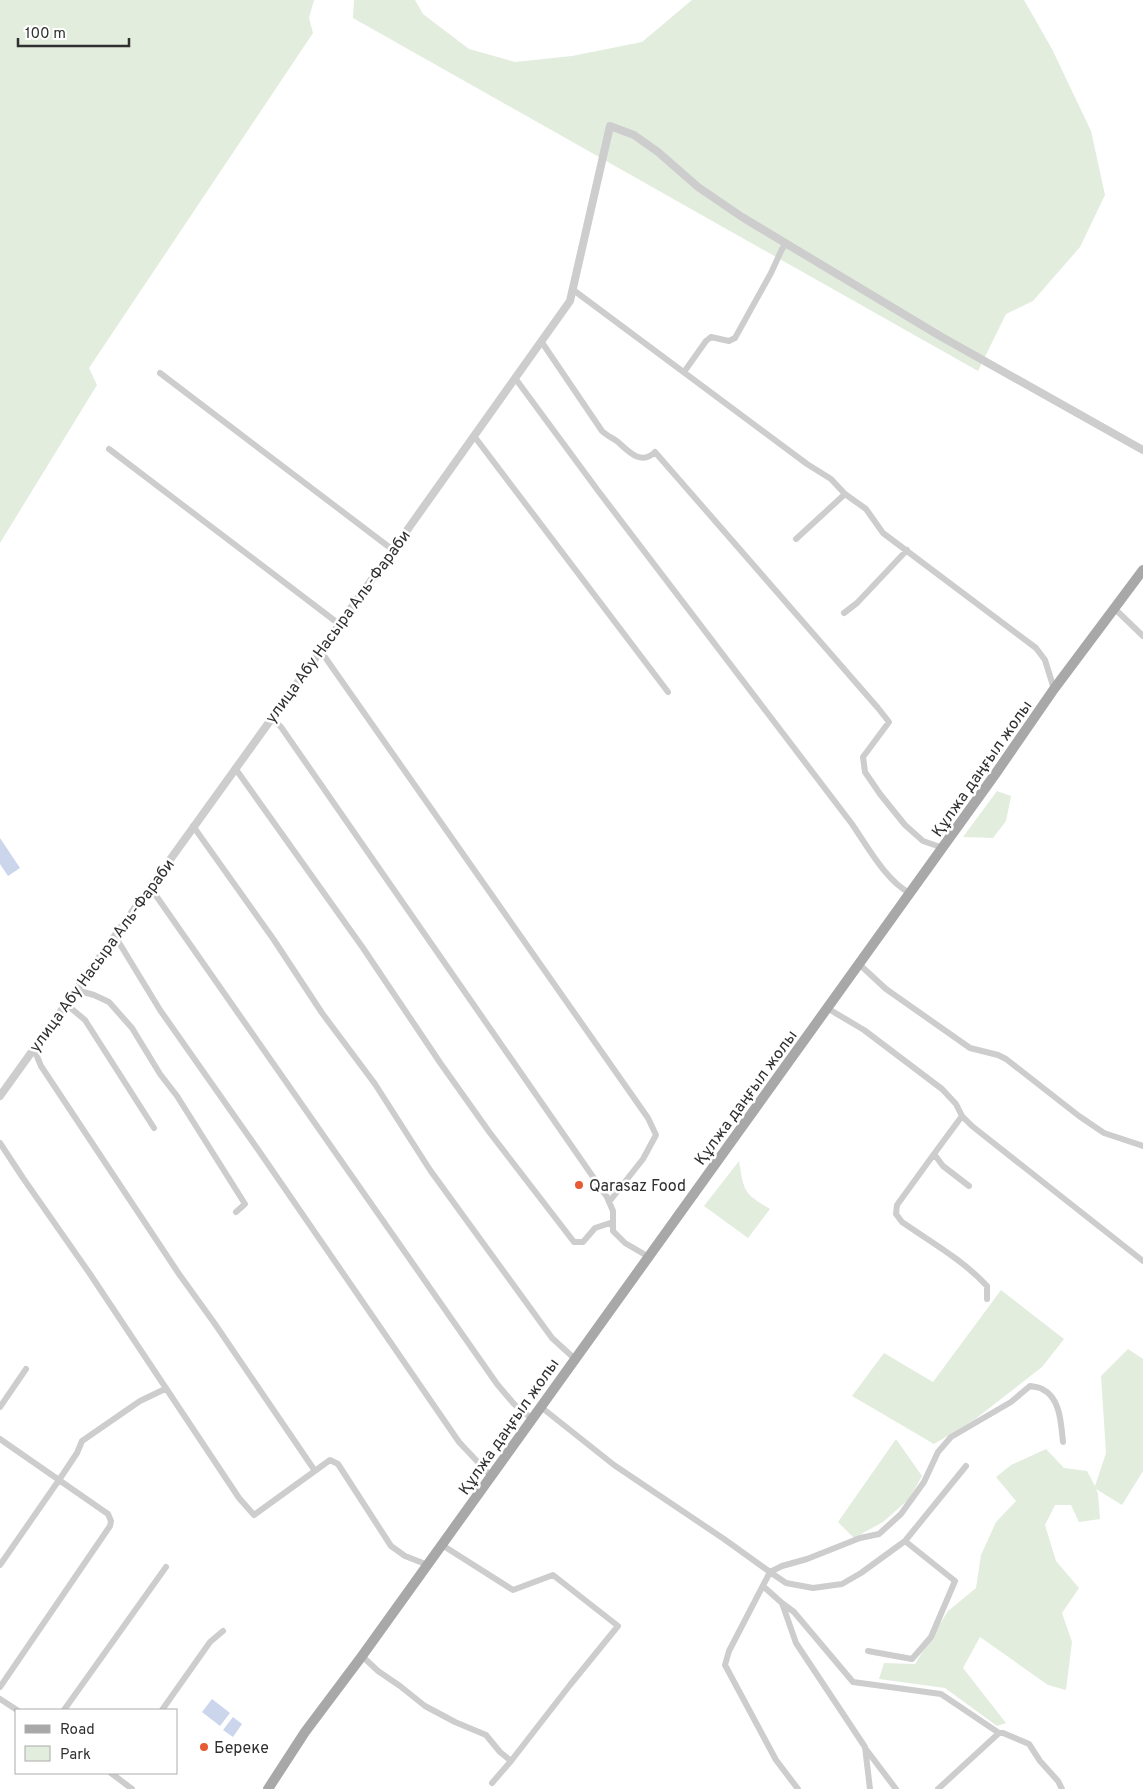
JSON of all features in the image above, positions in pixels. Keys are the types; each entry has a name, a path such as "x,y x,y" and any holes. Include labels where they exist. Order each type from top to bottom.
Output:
{"main road":[{"name":"Құлжа даңғыл жолы","path":"268,1789 306,1732 943,848 1054,690 1143,570"}],"street":[{"name":"улица Абу Насыра Аль-Фараби","path":"0,1096 394,550 570,301 610,126 634,135 658,152 698,187 787,243"},
{"path":"684,372 706,341 711,337 729,341 735,338 782,249 787,243 940,336 1143,450"},
{"path":"572,289 807,464 831,479 845,494 866,509 883,533 1041,653 1054,690"},
{"path":"541,341 602,431 609,438 616,440 633,456 643,458 652,455 654,452 878,708 889,722 863,757 865,772 905,825 923,841 943,848"},
{"path":"160,373 394,550"},
{"path":"515,378 879,862 900,888 910,893"},
{"path":"474,436 668,692"},
{"path":"109,449 339,624"},
{"path":"796,539 845,494"},
{"path":"844,613 857,603 907,550"},
{"path":"1114,609 1143,636"},
{"path":"320,650 648,1118 656,1135 643,1159 610,1202"},
{"path":"271,718 281,727 610,1202 613,1211 614,1231 619,1238 632,1248 649,1257"},
{"path":"235,768 363,948 490,1133 574,1242 583,1242 595,1228 613,1222"},
{"path":"193,826 274,940 322,1013 375,1084 430,1170 552,1338 575,1358"},
{"path":"150,887 497,1384 514,1404 532,1419"},
{"path":"115,936 160,1010 459,1442 492,1476"},
{"path":"859,964 886,988 970,1048 1006,1059 1104,1134 1143,1146"},
{"path":"76,990 94,994 109,1002 132,1028 245,1204 236,1212"},
{"path":"66,1004 85,1020 154,1128"},
{"path":"827,1008 864,1030 942,1089 956,1104 962,1116 1143,1261"},
{"path":"34,1049 41,1066 179,1274 216,1324 315,1471"},
{"path":"962,1116 897,1205 896,1214 902,1222 961,1262 977,1276 987,1286 987,1298"},
{"path":"0,1143 239,1498 254,1515 330,1460 338,1464 390,1546 405,1556 428,1565"},
{"path":"934,1154 943,1166 969,1186"},
{"path":"0,1407 26,1368"},
{"path":"798,1789 776,1760 725,1665 729,1651 770,1572 860,1538 879,1534 901,1514 924,1482 938,1452 951,1437 1011,1402 1030,1386 1043,1389 1056,1403 1061,1420 1063,1442"},
{"path":"0,1565 77,1453 82,1441 140,1401 165,1389"},
{"path":"541,1407 614,1465 786,1583 813,1588 842,1584 861,1573 905,1541 966,1466"},
{"path":"0,1687 110,1526 111,1521 108,1514 1,1441"},
{"path":"868,1652 912,1658 931,1636 955,1581 905,1541"},
{"path":"442,1545 512,1590 553,1575 618,1626 492,1783"},
{"path":"65,1709 166,1568"},
{"path":"763,1586 794,1612 854,1682 941,1694 999,1733 1029,1744 1040,1762 1058,1781 1062,1789"},
{"path":"782,1603 796,1643 865,1748 896,1789"},
{"path":"163,1709 210,1642 223,1631"},
{"path":"362,1656 425,1706 455,1722 486,1735 500,1752 511,1760"},
{"path":"0,1699 15,1709"},
{"path":"938,1789 999,1733"},
{"path":"865,1748 870,1789"},
{"path":"115,1774 132,1789"}],"green space":[{"path":"0,0 314,0 309,18 313,33 89,368 97,385 0,543"},
{"path":"354,0 415,0 423,14 469,49 515,62 572,56 642,42 692,0 1024,0 1052,49 1091,131 1105,195 1080,247 1033,301 1006,314 978,371 353,18"},
{"path":"997,791 1011,796 1006,821 993,838 963,837"},
{"path":"739,1161 746,1190 754,1199 770,1209 748,1238 704,1206"},
{"path":"1001,1290 1064,1339 1042,1367 974,1420 934,1444 852,1396 884,1353 933,1382"},
{"path":"1128,1349 1143,1359 1143,1471 1122,1505 1096,1489 1100,1519 1079,1522 1071,1505 1055,1505 1045,1525 1056,1561 1079,1588 1062,1613 1072,1642 1066,1690 1048,1685 980,1637 963,1668 1006,1723 997,1726 945,1688 879,1679 884,1663 915,1664 948,1611 976,1588 981,1555 996,1522 1016,1501 996,1477 1011,1465 1046,1449 1064,1468 1087,1471 1095,1486 1106,1453 1101,1376"},
{"path":"896,1439 922,1476 909,1499 883,1522 854,1538 838,1522"}],"water":[{"path":"0,838 20,868 8,876 0,864"},
{"path":"212,1699 230,1713 220,1726 202,1712"},
{"path":"233,1717 242,1724 233,1737 223,1730"}],"place":[{"name":"Qarasaz Food","path":"579,1185"},
{"name":"Береке","path":"204,1747"}]}
